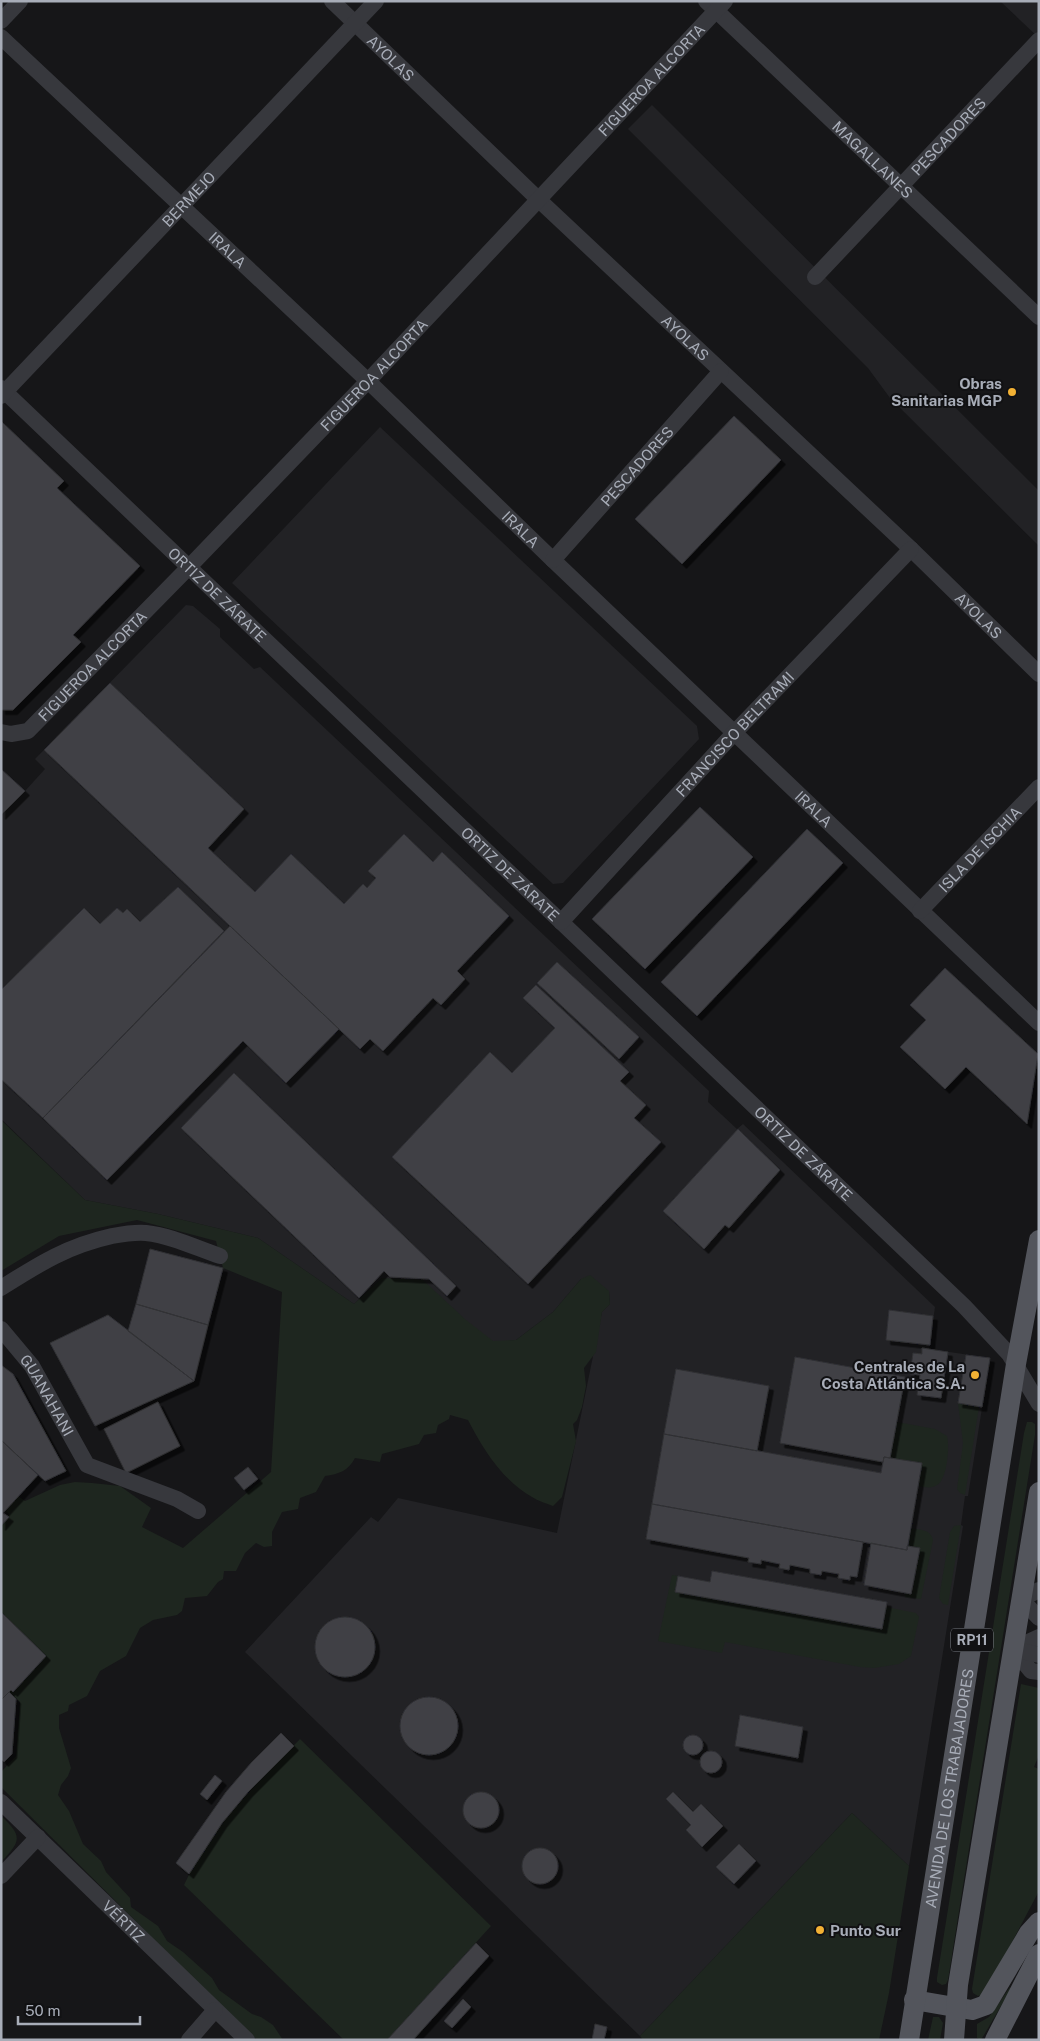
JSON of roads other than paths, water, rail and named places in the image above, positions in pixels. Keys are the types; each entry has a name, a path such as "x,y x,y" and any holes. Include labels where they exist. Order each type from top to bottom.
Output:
{"main road":[{"name":"AVENIDA DE LOS TRABAJADORES","path":"909,2040 1016,1364 1039,1240"},
{"name":"RP11","path":"954,2040 955,2007 1013,1649 1033,1597 1033,1566 1039,1492"},
{"path":"914,2000 972,2010 986,2005 1029,1933 1039,1922"},
{"path":"996,2040 1039,1954"}],"street":[{"path":"1,21 20,1"},
{"name":"AYOLAS","path":"332,1 539,200 911,549 1039,674"},
{"name":"BERMEJO","path":"2,392 182,206 376,1"},
{"name":"MAGALLANES","path":"716,4 900,186 1039,317"},
{"name":"FIGUEROA ALCORTA","path":"6,733 28,731 189,567 539,200 716,4"},
{"name":"IRALA","path":"1,37 368,381 1039,1023"},
{"name":"PESCADORES","path":"815,277 1039,40"},
{"name":"PESCADORES","path":"553,560 721,371"},
{"name":"ORTIZ DE ZÁRATE","path":"2,392 189,567 964,1306 1016,1364 1039,1404"},
{"name":"FRANCISCO BELTRAMI","path":"560,922 735,732 911,549"},
{"name":"ISLA DE ISCHIA","path":"920,911 1039,787"},
{"path":"1,1288 74,1246 126,1234 145,1233 166,1237 220,1256"},
{"name":"GUANAHANI","path":"1,1329 32,1366 87,1465 177,1499 198,1512"},
{"path":"1033,1597 1039,1618"},
{"path":"1013,1649 1039,1637"},
{"path":"1013,1649 1039,1655"},
{"path":"1013,1649 1031,1671 1039,1672"},
{"name":"VÉRTIZ","path":"1,1802 246,2040"},
{"path":"1,1876 38,1837"},
{"path":"189,2040 215,2010"}],"place":[{"name":"Obras Sanitarias MGP","path":"1012,392"},
{"name":"Centrales de La Costa Atlántica S.A.","path":"975,1375"},
{"name":"Punto Sur","path":"820,1930"}]}
